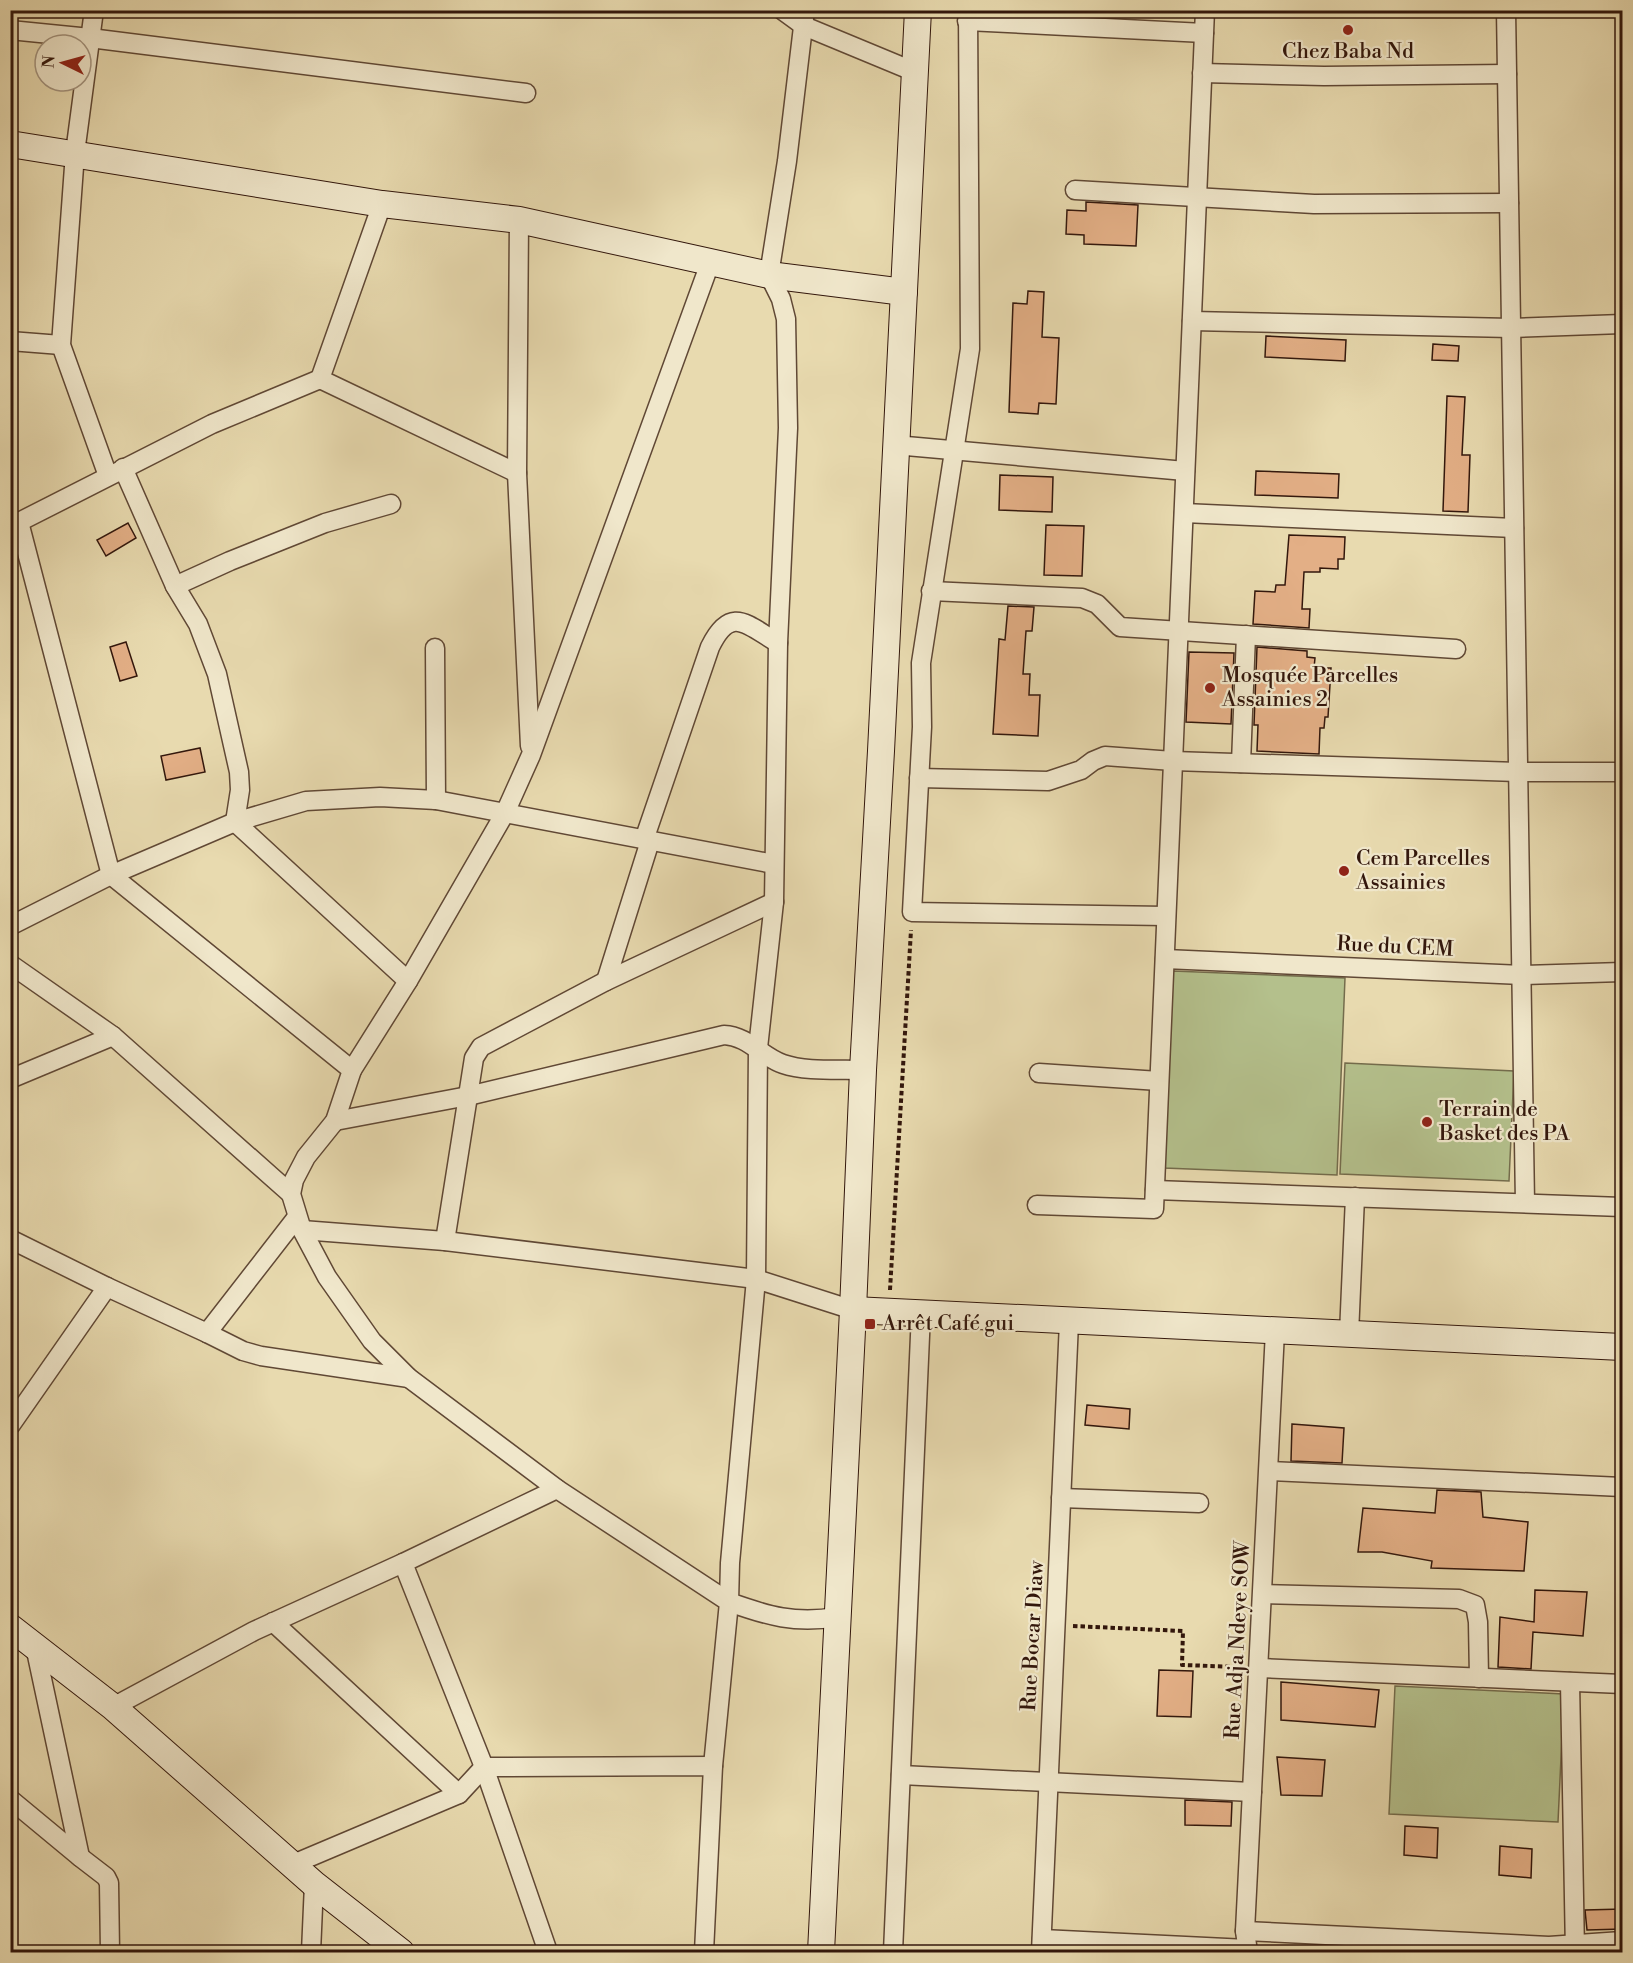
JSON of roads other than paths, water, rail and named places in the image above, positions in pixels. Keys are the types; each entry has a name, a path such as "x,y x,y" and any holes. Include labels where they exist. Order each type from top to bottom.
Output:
{"street":[{"path":"91,33 94,10"},
{"path":"782,10 805,18 915,72"},
{"path":"821,1953 863,1070 918,10"},
{"path":"1037,1206 1154,1209 1205,10"},
{"path":"1506,10 1525,1203"},
{"path":"1166,916 912,912 922,727 921,663 970,350 967,16 1204,33"},
{"path":"704,1953 713,1766 756,1279 758,1048 774,902 778,643 788,428 788,361 786,318 781,299 769,275 787,161 805,18"},
{"path":"10,30 40,33"},
{"path":"93,38 526,93"},
{"path":"1202,73 1324,76 1507,74"},
{"path":"83,93 75,153 61,345 116,472 175,586 198,624 217,675 239,771 240,790 235,822"},
{"path":"10,144 382,204 519,220 769,275 904,292"},
{"path":"1075,190 1314,204 1509,203"},
{"path":"352,1070 111,874 15,524 213,424 320,379 382,204"},
{"path":"519,220 517,474 531,755"},
{"path":"710,263 531,755 505,813 408,981 352,1070 335,1121 306,1157 294,1180 291,1194 300,1223 327,1277 372,1341 409,1378 557,1489 729,1602 780,1619 804,1620 837,1617"},
{"path":"1192,321 1511,328 1623,324"},
{"path":"10,341 61,345"},
{"path":"320,379 517,474"},
{"path":"895,446 1185,471"},
{"path":"175,586 325,523 392,504"},
{"path":"1184,513 1515,528"},
{"path":"931,591 1082,598 1097,604 1120,627 1456,650"},
{"path":"606,981 647,841 710,647 718,631 727,623 741,621 778,643"},
{"path":"1241,763 1246,635"},
{"path":"435,648 436,800"},
{"path":"919,778 1048,781 1081,770 1105,756 1173,761 1518,772 1623,772"},
{"path":"10,926 111,874 235,822 306,801 380,797 436,800 774,864"},
{"path":"235,822 408,981"},
{"path":"446,1241 474,1058 481,1047 606,981 774,902"},
{"name":"Rue du CEM","path":"1165,960 1522,975 1623,972"},
{"path":"10,964 113,1036 291,1194"},
{"path":"335,1121 468,1096 724,1035 733,1036 758,1048 782,1064 796,1067 863,1070"},
{"path":"10,1079 113,1036"},
{"path":"1039,1072 1159,1081"},
{"path":"1155,1190 1623,1207"},
{"path":"1348,1334 1355,1197"},
{"path":"300,1223 756,1279 853,1310 1623,1347"},
{"path":"207,1333 300,1223"},
{"path":"10,1239 243,1351 261,1356 409,1378"},
{"path":"10,1426 107,1287"},
{"path":"893,1953 921,1313"},
{"name":"Rue Bocar Diaw","path":"1041,1946 1069,1322"},
{"name":"Rue Adja Ndeye SOW","path":"1247,1951 1245,1931 1275,1330"},
{"path":"1269,1471 1623,1486"},
{"path":"112,1707 273,1622 557,1489"},
{"path":"1061,1497 1199,1503"},
{"path":"403,1563 483,1767 548,1953"},
{"path":"1263,1593 1459,1599 1475,1605 1478,1622 1479,1678"},
{"path":"273,1622 459,1794"},
{"path":"10,1627 112,1707 314,1884 401,1953"},
{"path":"35,1646 80,1857"},
{"path":"1259,1668 1623,1684"},
{"path":"1570,1682 1575,1948"},
{"path":"291,1864 459,1794 483,1767 713,1766"},
{"path":"901,1775 1252,1792"},
{"path":"10,1799 106,1877 109,1883 111,1952"},
{"path":"310,1953 314,1884"},
{"path":"1245,1931 1575,1948 1623,1941"},
{"path":"1041,1946 1247,1951"}],"place":[{"name":"Chez Baba Nd","path":"1348,30"},
{"name":"Mosquée Parcelles Assainies 2","path":"1210,688"},
{"name":"Cem Parcelles Assainies","path":"1344,871"},
{"name":"Terrain de Basket des PA","path":"1427,1122"},
{"name":"Arrêt Café gui","path":"870,1324"}]}
